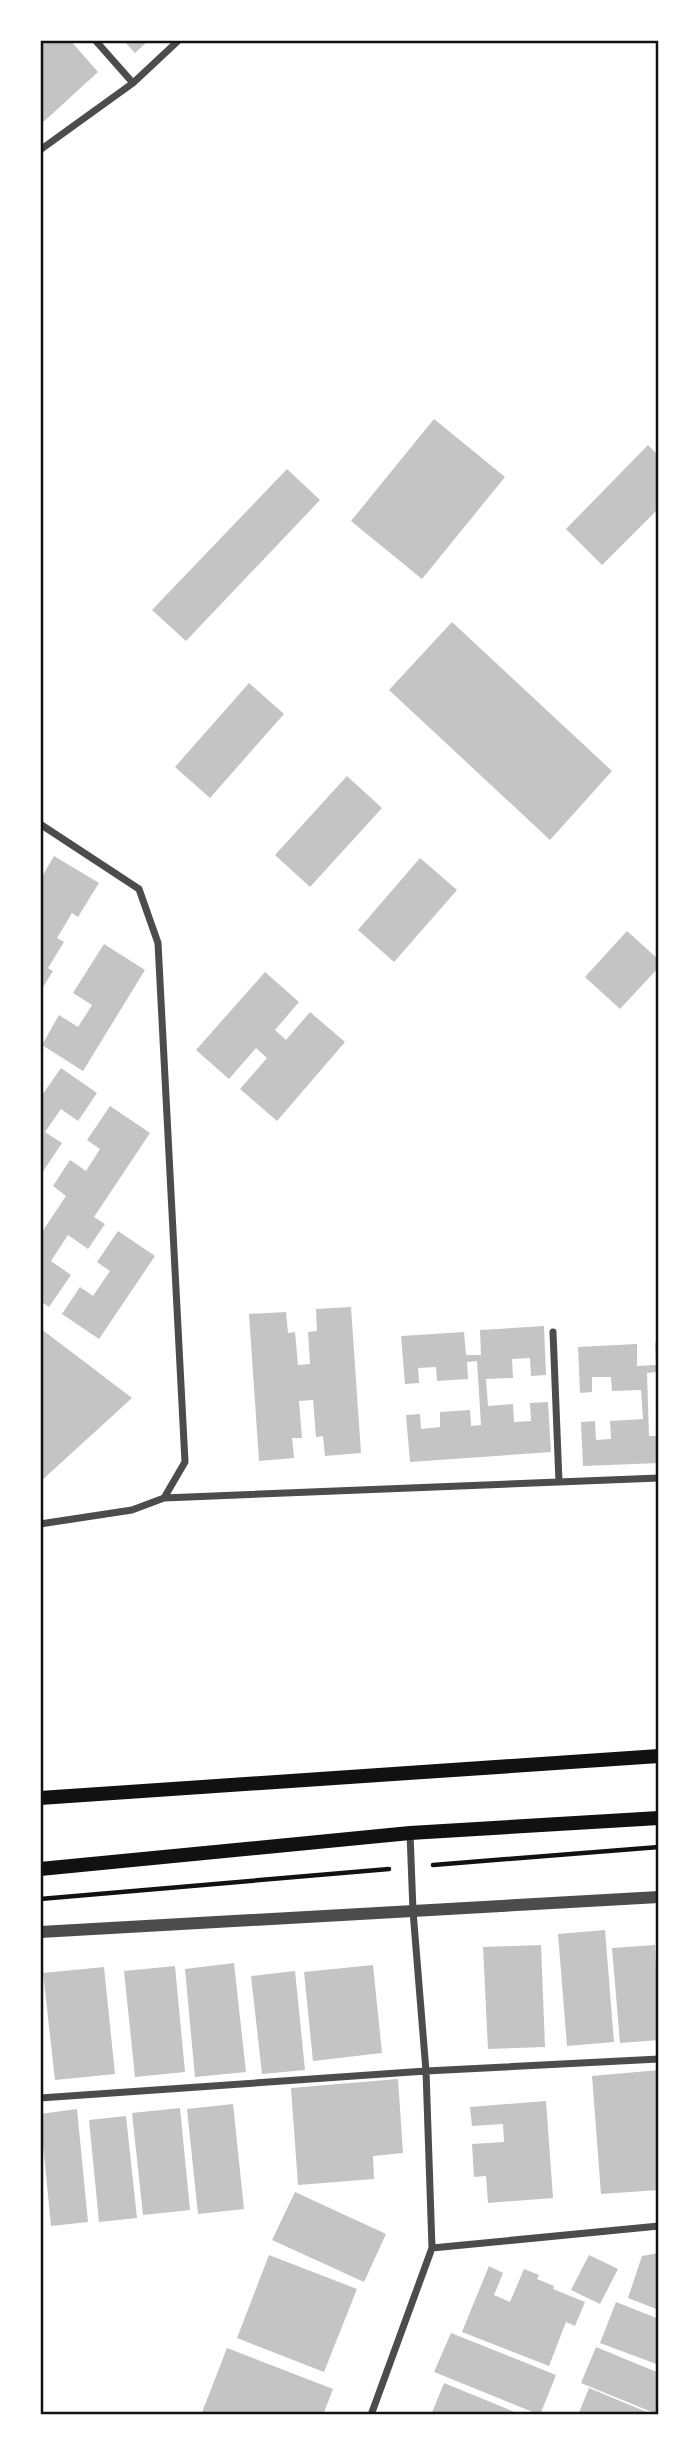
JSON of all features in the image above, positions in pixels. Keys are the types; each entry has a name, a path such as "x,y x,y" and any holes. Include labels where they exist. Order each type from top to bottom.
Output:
{"main road":[{"path":"40,1798 659,1756"},
{"path":"40,1869 410,1833 659,1818"}],"street":[{"path":"95,40 133,83"},
{"path":"40,150 133,83 179,40"},
{"path":"40,824 139,889 158,943 185,1462 164,1498"},
{"path":"553,1332 559,1482"},
{"path":"40,1524 132,1510 164,1498 659,1478"},
{"path":"371,2415 432,2248 426,2071 413,1911 410,1833"},
{"path":"40,1933 659,1897"},
{"path":"40,2098 426,2071 659,2059"},
{"path":"432,2248 659,2226"}],"path":[{"path":"40,1899 659,1847"}],"building":[{"path":"40,40 70,40 98,72 40,125"},
{"path":"123,40 149,40 135,53"},
{"path":"434,419 505,477 422,579 351,521"},
{"path":"648,445 659,456 659,508 602,565 566,529"},
{"path":"287,469 320,500 186,641 152,610"},
{"path":"452,622 612,771 550,840 389,690"},
{"path":"249,683 284,714 210,798 175,767"},
{"path":"347,776 382,808 310,887 275,855"},
{"path":"54,856 99,883 78,917 72,913 57,938 64,942 48,968 53,971 40,992 40,880"},
{"path":"420,858 457,890 394,962 358,930"},
{"path":"627,931 659,960 659,967 620,1009 585,977"},
{"path":"104,944 145,970 83,1071 42,1045 59,1015 78,1027 92,1005 73,993"},
{"path":"265,972 299,1002 275,1030 286,1040 310,1012 345,1042 277,1121 240,1089 267,1058 256,1048 229,1079 196,1050"},
{"path":"61,1068 97,1093 78,1121 61,1109 45,1132 62,1143 40,1176 40,1098"},
{"path":"110,1106 150,1133 94,1217 105,1224 88,1249 68,1235 51,1261 71,1275 49,1307 40,1301 40,1235 66,1196 53,1186 70,1160 86,1171 100,1149 87,1140"},
{"path":"118,1231 155,1256 99,1339 62,1314 80,1287 93,1296 110,1271 97,1262"},
{"path":"351,1307 361,1453 325,1456 323,1436 316,1437 313,1400 299,1401 302,1438 292,1438 294,1458 259,1461 249,1314 286,1312 288,1333 295,1332 298,1365 310,1364 308,1332 317,1331 316,1309"},
{"path":"544,1326 546,1375 531,1376 530,1358 512,1359 513,1378 486,1379 488,1406 513,1404 514,1422 531,1421 530,1403 548,1402 551,1452 410,1462 406,1415 420,1414 421,1429 440,1427 440,1412 470,1410 471,1426 481,1425 477,1361 467,1362 468,1379 437,1381 436,1367 418,1368 419,1383 405,1384 401,1336 464,1332 466,1355 481,1355 480,1330"},
{"path":"40,1328 132,1398 40,1482"},
{"path":"655,1343 659,1343 659,1378 656,1372 647,1373 649,1436 659,1436 659,1463 583,1466 581,1422 595,1421 596,1440 611,1439 610,1421 643,1419 641,1390 612,1391 611,1377 592,1377 592,1392 580,1393 578,1347 637,1344 637,1366 656,1365"},
{"path":"605,1930 614,2042 567,2046 558,1934"},
{"path":"541,1945 545,2047 488,2049 483,1947"},
{"path":"655,1945 659,2040 620,2043 612,1948"},
{"path":"234,1963 246,2072 195,2077 185,1969"},
{"path":"373,1965 382,2053 313,2061 304,1972"},
{"path":"175,1966 185,2072 135,2077 124,1971"},
{"path":"104,1967 115,2074 55,2080 43,1973"},
{"path":"295,1971 305,2070 262,2074 251,1976"},
{"path":"659,2070 659,2190 601,2194 592,2076"},
{"path":"398,2079 403,2153 373,2156 374,2179 298,2185 291,2088"},
{"path":"546,2101 553,2198 488,2203 486,2176 474,2177 472,2144 504,2142 503,2124 472,2126 470,2107"},
{"path":"233,2104 244,2209 198,2214 187,2109"},
{"path":"180,2108 190,2210 143,2215 132,2113"},
{"path":"77,2109 88,2222 51,2226 40,2114"},
{"path":"126,2116 137,2218 99,2222 89,2120"},
{"path":"295,2192 386,2234 364,2282 272,2240"},
{"path":"659,2253 659,2310 628,2298 642,2256"},
{"path":"269,2255 357,2289 324,2372 237,2338"},
{"path":"589,2255 618,2269 600,2304 571,2290"},
{"path":"489,2266 503,2273 494,2295 510,2302 524,2269 539,2275 537,2279 554,2286 553,2289 585,2302 575,2326 566,2322 549,2366 462,2332"},
{"path":"616,2302 659,2319 659,2365 600,2343"},
{"path":"451,2333 556,2375 540,2415 434,2372"},
{"path":"596,2347 659,2373 659,2415 581,2383"},
{"path":"227,2348 333,2389 323,2415 201,2415"},
{"path":"444,2383 522,2415 431,2415"},
{"path":"589,2388 654,2415 578,2415"}]}
